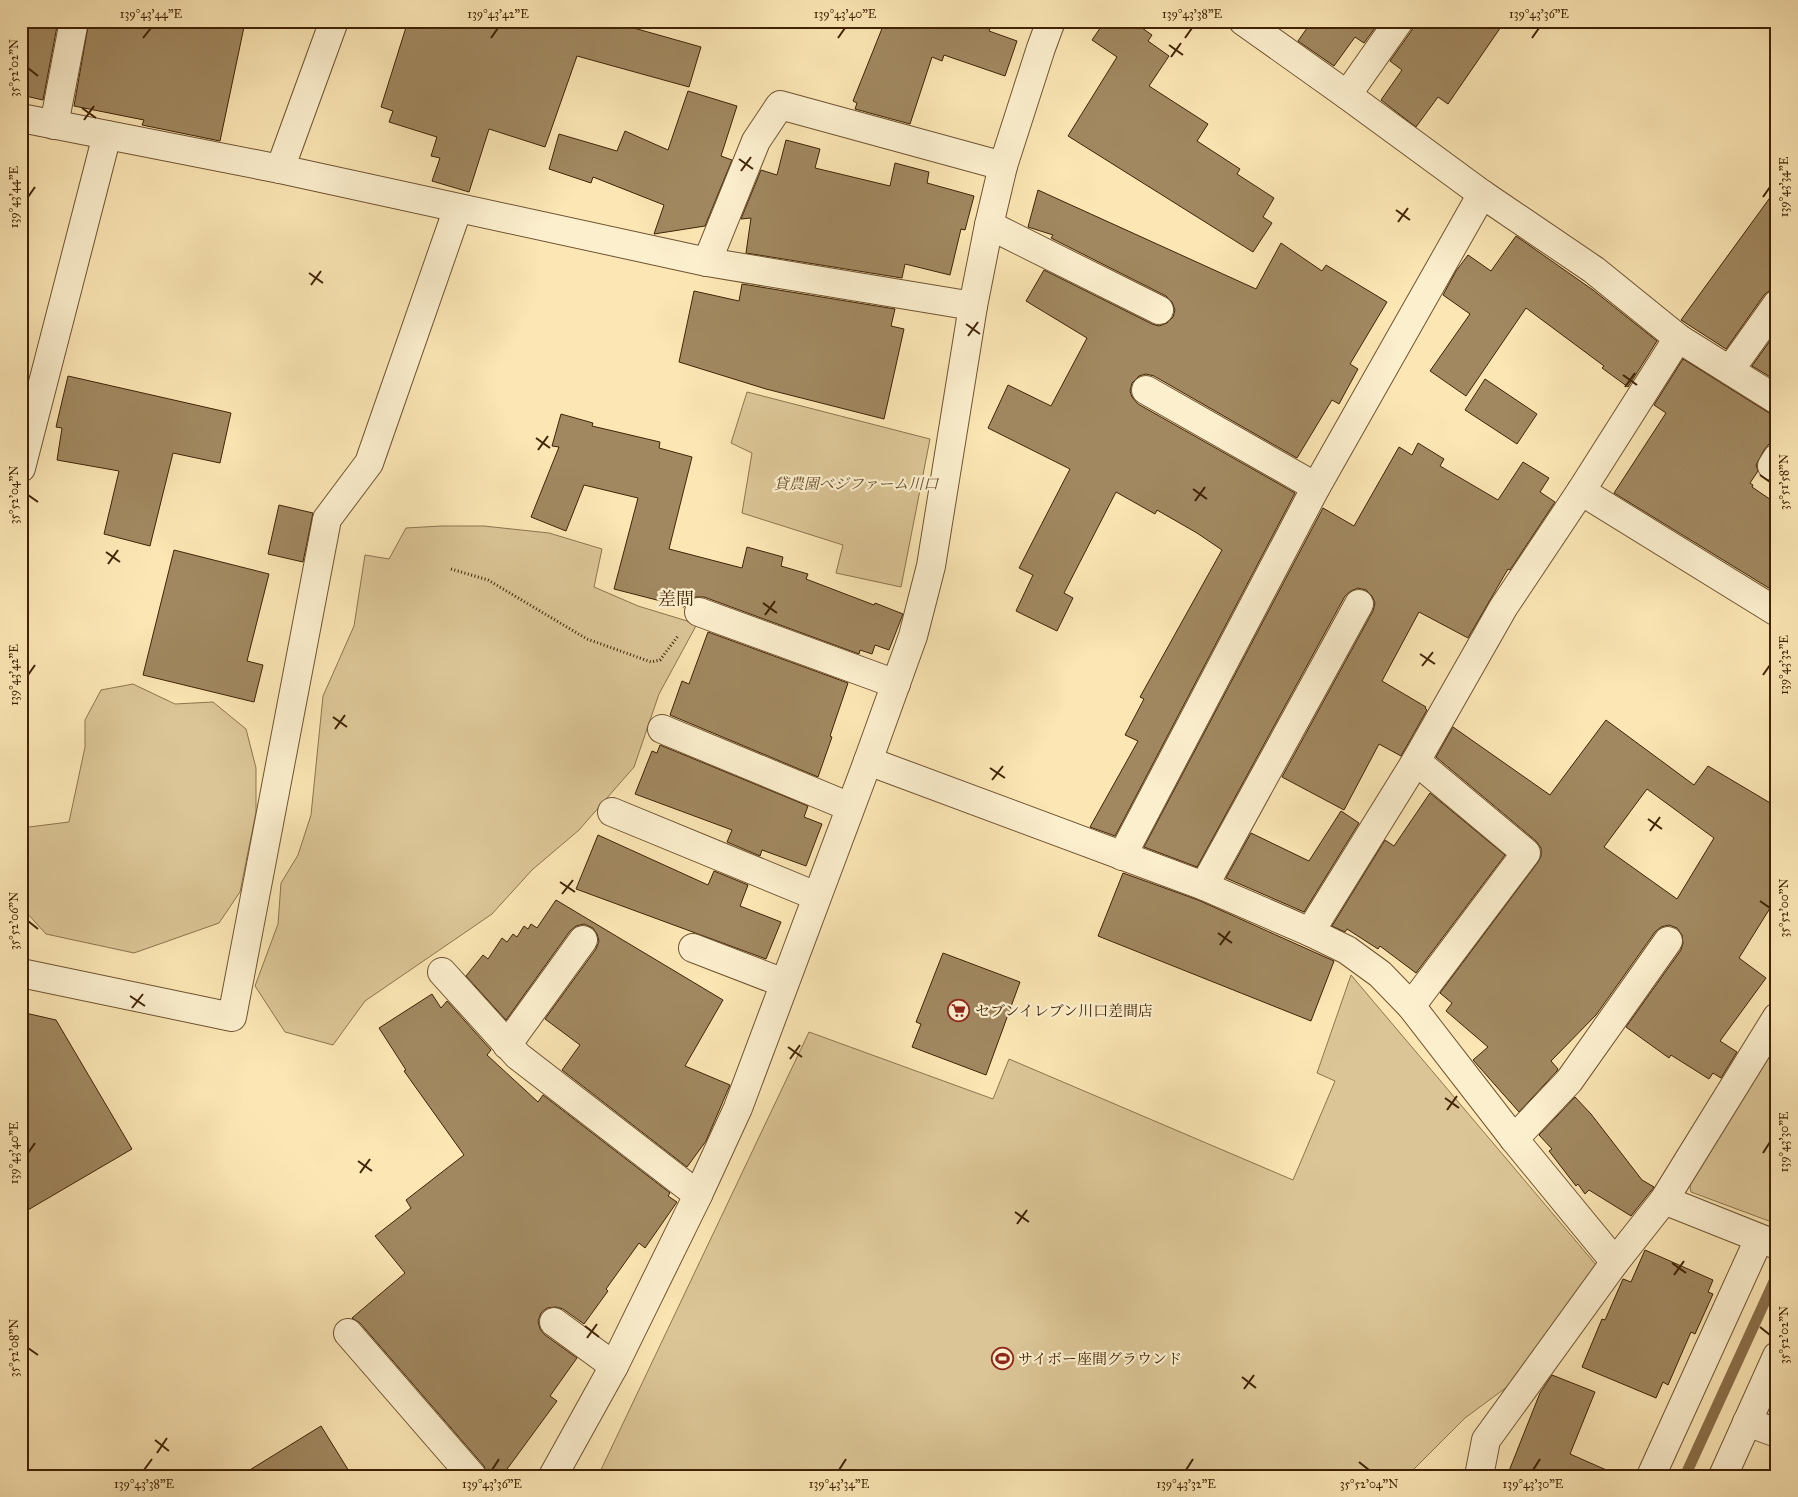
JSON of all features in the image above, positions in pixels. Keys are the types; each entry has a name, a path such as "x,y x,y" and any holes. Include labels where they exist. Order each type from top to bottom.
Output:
{"street":[{"path":"54,125 74,21"},
{"path":"280,169 334,21"},
{"path":"553,1476 614,1366 698,1195 738,1108 913,636 932,566 973,306 989,225 1003,166 1051,21"},
{"path":"1243,21 1482,194 1594,270 1678,338 1777,400"},
{"path":"1347,95 1399,21"},
{"path":"707,262 756,141 780,105 1003,166"},
{"path":"21,118 280,169 707,262 973,306"},
{"path":"21,468 107,135"},
{"path":"1122,856 1316,487 1482,194"},
{"path":"21,973 232,1017 327,519 369,463 458,208"},
{"path":"989,225 1158,310"},
{"path":"1730,370 1777,304"},
{"path":"1310,932 1416,761 1503,608 1582,491 1678,338"},
{"path":"1146,390 1316,487"},
{"path":"1582,491 1777,612"},
{"path":"1204,886 1359,604"},
{"path":"699,612 896,684"},
{"path":"662,729 850,807"},
{"path":"868,760 1204,886 1347,950 1380,974 1411,1006 1514,1139 1615,1262"},
{"path":"1411,1006 1526,853 1416,761"},
{"path":"612,812 816,896"},
{"path":"507,1045 583,940"},
{"path":"1514,1139 1569,1081 1668,941"},
{"path":"693,948 784,983"},
{"path":"442,972 518,1056 698,1195"},
{"path":"1479,1476 1486,1440 1615,1262 1664,1200 1777,1017"},
{"path":"1650,1476 1768,1242 1664,1200"},
{"path":"554,1322 614,1366"},
{"path":"348,1333 472,1476"},
{"path":"1723,1476 1777,1356"},
{"path":"1747,1422 1777,1433"}],"path":[{"path":"451,569 488,580 587,639 651,662 660,660 693,617 699,612"}],"green space":[{"name":"貸農園ベジファーム川口","path":"747,392 930,439 901,587 836,573 843,545 742,513 752,453 731,443"},
{"path":"484,526 549,533 602,549 594,587 638,606 697,624 659,694 634,767 579,830 532,870 492,914 365,1001 333,1045 285,1032 255,986 278,924 281,883 298,855 311,815 323,696 354,626 365,555 389,559 406,528"},
{"path":"133,684 175,704 213,702 246,729 256,768 256,812 240,892 219,923 134,953 46,934 25,911 21,910 21,828 69,822 85,747 85,720 101,690"},
{"path":"1351,975 1597,1266 1511,1384 1465,1418 1407,1476 598,1476 809,1032 993,1099 1009,1059 1293,1180 1335,1081 1317,1073"},
{"path":"1767,1057 1777,1062 1777,1224 1691,1192 1689,1181"}],"building":[{"path":"21,21 58,21 43,100 21,95"},
{"path":"89,21 211,21 244,27 220,141 142,125 144,120 74,106"},
{"path":"408,21 609,21 701,47 689,87 577,56 545,147 489,129 469,192 432,181 440,158 431,156 437,137 389,122 393,111 381,107"},
{"path":"885,21 993,21 989,31 1017,41 1005,76 944,55 942,61 932,57 910,124 855,109 857,103 853,101"},
{"path":"1105,21 1132,21 1152,35 1148,41 1169,56 1149,86 1208,124 1197,141 1240,169 1237,174 1274,198 1263,217 1272,223 1253,252 1068,136 1117,57 1092,40"},
{"path":"1312,21 1380,21 1364,43 1355,37 1334,66 1298,41"},
{"path":"1414,21 1505,21 1448,104 1438,97 1416,127 1381,100 1402,70 1390,61 1412,30"},
{"path":"688,91 737,106 721,156 732,160 705,226 654,234 664,205 593,177 591,183 549,169 559,134 617,151 625,131 668,150"},
{"path":"786,140 820,149 815,168 890,186 895,163 929,172 927,183 974,196 965,230 961,229 950,275 905,264 902,278 746,253 751,218 741,219 761,170 777,175"},
{"path":"1777,188 1777,289 1770,290 1764,295 1726,349 1681,320"},
{"path":"1038,190 1256,289 1281,243 1322,271 1326,265 1387,302 1350,364 1358,369 1339,404 1332,400 1297,458 1154,376 1146,374 1139,376 1132,383 1130,391 1138,404 1295,493 1115,836 1090,827 1138,741 1125,735 1144,699 1140,697 1222,550 1157,510 1155,514 1116,492 1064,593 1073,598 1057,631 1016,611 1033,575 1019,568 1070,469 988,428 1008,385 1051,406 1087,338 1026,301 1044,270 1152,324 1159,326 1167,323 1173,317 1175,310 1172,302 1166,296 1051,238 1053,235 1028,227"},
{"path":"1516,236 1593,290 1657,341 1628,387 1602,368 1604,366 1526,308 1466,396 1430,371 1470,314 1443,295 1456,271 1468,255 1491,271"},
{"path":"742,284 895,309 891,326 904,329 884,419 766,389 679,362 694,291 739,301"},
{"path":"1777,331 1777,381 1752,366"},
{"path":"1683,359 1769,413 1777,416 1777,442 1769,444 1764,450 1756,465 1758,471 1750,483 1753,485 1752,487 1777,504 1777,593 1614,493 1666,413 1654,405"},
{"path":"68,376 231,413 220,463 173,453 150,546 104,534 119,471 57,460 62,428 56,427"},
{"path":"1485,379 1537,414 1517,444 1465,410"},
{"path":"561,414 593,423 592,426 660,442 659,448 692,457 669,549 742,568 747,547 783,557 781,566 808,574 806,579 903,614 889,650 875,645 872,654 860,650 859,654 704,597 696,597 689,600 684,607 614,589 638,498 584,485 566,531 531,517 559,447 552,446"},
{"path":"1418,443 1444,459 1440,466 1498,500 1523,462 1549,478 1540,492 1555,502 1510,570 1508,569 1468,638 1419,612 1382,681 1426,707 1427,710 1401,756 1379,744 1344,810 1282,777 1373,611 1375,603 1372,596 1366,590 1358,588 1345,596 1197,867 1144,847 1323,508 1354,526 1399,447 1412,455"},
{"path":"279,505 313,513 303,562 268,554"},
{"path":"174,550 269,574 247,661 263,665 254,702 143,675"},
{"path":"708,632 848,683 818,777 670,715 682,681 689,684"},
{"path":"1606,720 1694,785 1708,766 1777,807 1777,897 1739,958 1766,978 1720,1041 1737,1052 1721,1078 1713,1073 1709,1079 1671,1055 1669,1058 1626,1027 1681,950 1683,943 1682,935 1677,928 1669,925 1661,927 1655,932 1596,1015 1551,1061 1558,1069 1557,1071 1519,1112 1473,1060 1488,1047 1446,1011 1452,1003 1440,993 1538,862 1541,856 1541,848 1536,841 1436,757 1453,727 1550,795","holes":["1647,789 1714,838 1677,899 1604,847"]},
{"path":"660,745 808,806 804,817 822,824 806,866 762,850 760,856 727,842 732,830 635,794 652,751 657,753"},
{"path":"1430,793 1505,855 1416,973 1380,946 1378,949 1347,929 1345,932 1332,926 1385,840 1394,846"},
{"path":"1341,811 1359,823 1304,912 1226,878 1251,833 1309,861"},
{"path":"598,835 708,885 714,871 748,885 740,906 781,922 766,959 576,889"},
{"path":"1123,873 1198,900 1334,961 1311,1021 1098,936"},
{"path":"556,900 723,1000 685,1066 730,1085 706,1141 687,1167 562,1070 580,1045 545,1019 596,949 599,941 593,928 584,924 576,926 570,931 506,1020 466,976 483,955 488,959 502,938 507,942 513,934 517,937 524,926 528,929 531,924 537,928"},
{"path":"943,953 1020,982 986,1075 912,1047 921,1024 916,1022"},
{"path":"432,994 441,1008 447,1001 491,1050 487,1055 538,1102 543,1095 670,1193 668,1196 677,1202 645,1248 639,1243 584,1324 563,1309 556,1307 547,1308 541,1313 538,1321 540,1329 545,1335 577,1358 550,1396 557,1401 502,1476 487,1476 484,1466 360,1323 352,1318 405,1273 375,1236 411,1208 406,1200 464,1155 404,1071 406,1070 379,1028"},
{"path":"21,1012 56,1020 132,1149 21,1214"},
{"path":"1575,1097 1591,1114 1642,1180 1654,1187 1631,1216 1589,1190 1585,1194 1578,1184 1576,1186 1549,1151 1552,1149 1539,1135"},
{"path":"1645,1250 1713,1280 1708,1292 1713,1294 1695,1334 1691,1332 1668,1385 1663,1382 1656,1398 1582,1367 1602,1319 1605,1320 1623,1279 1631,1282"},
{"path":"1552,1375 1595,1392 1570,1454 1620,1476 1507,1476 1540,1393"},
{"path":"321,1426 352,1476 240,1476"}],"waterway":[{"path":"1685,1476 1777,1275"}],"place":[{"name":"セブンイレブン川口差間店","path":"959,1011"},
{"name":"サイボー座間グラウンド","path":"1002,1359"}],"district":[{"name":"差間","path":"676,599"}]}
